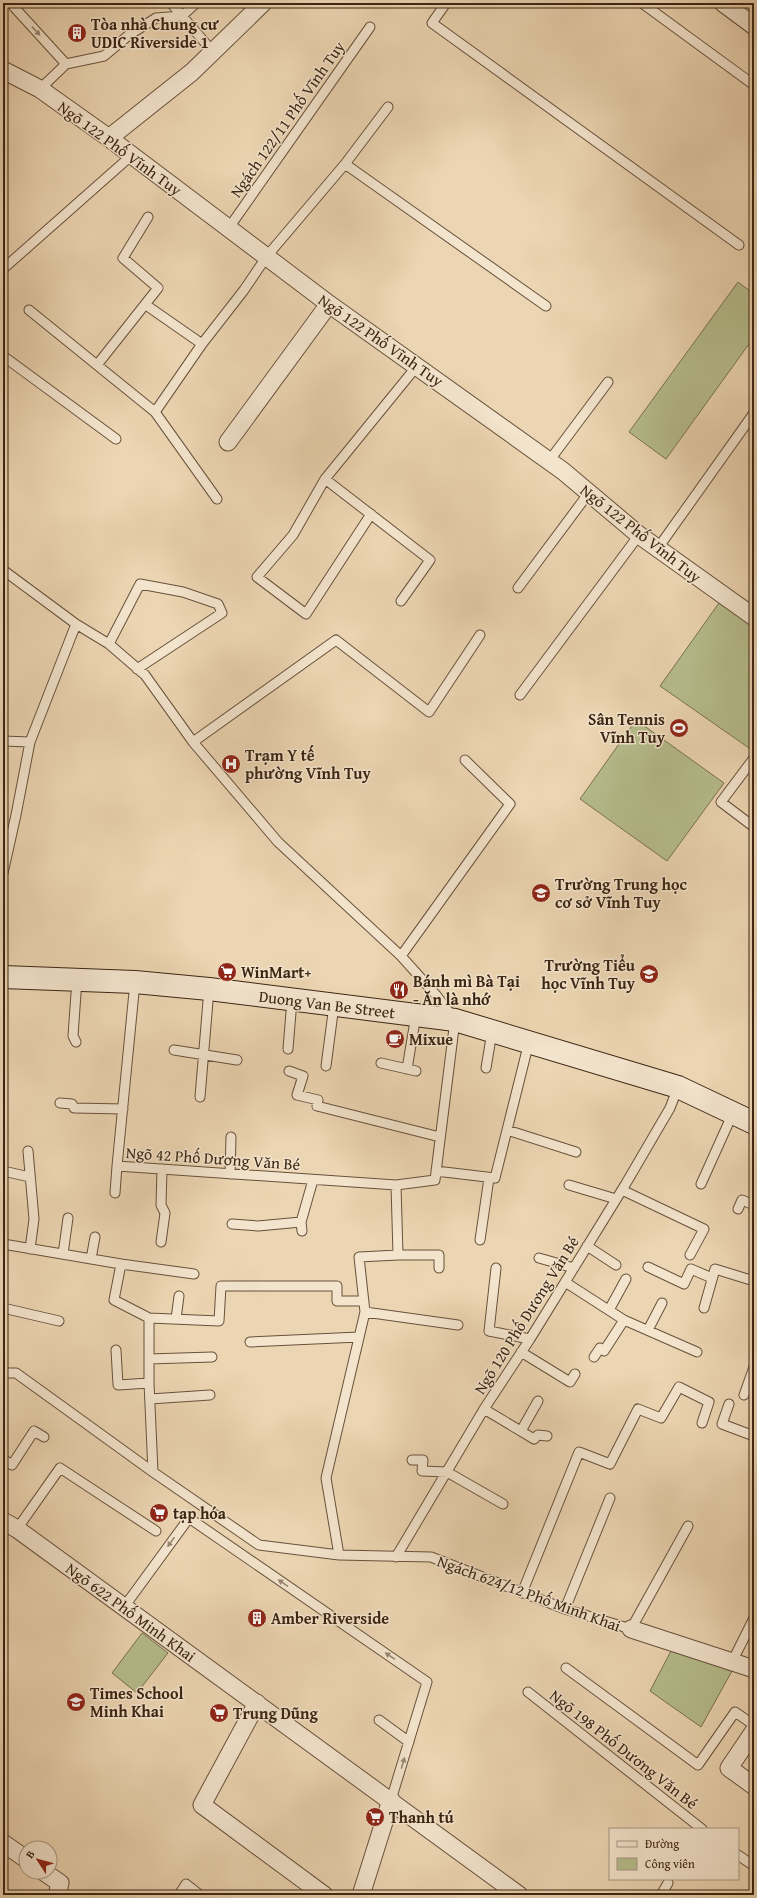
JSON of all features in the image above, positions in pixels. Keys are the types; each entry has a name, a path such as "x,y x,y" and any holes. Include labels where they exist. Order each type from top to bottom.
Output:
{"street":[{"path":"109,138 192,72 263,3"},
{"path":"723,3 754,26"},
{"name":"Ngõ 122 Phố Vĩnh Tuy","path":"3,70 40,89 109,138 329,304 549,461 639,535 754,618"},
{"path":"228,442 329,304"},
{"name":"Duong Van Be Street","path":"3,977 135,982 209,989 455,1020 678,1087 754,1123"},
{"name":"Ngõ 622 Phố Minh Khai","path":"10,1525 391,1800 519,1895"},
{"name":"Ngách 624/12 Phố Minh Khai","path":"631,1629 754,1669"},
{"path":"257,1703 202,1805 324,1895"},
{"path":"754,1731 729,1768 754,1786"},
{"path":"361,1895 391,1800"},
{"path":"3,1843 18,1853"},
{"path":"56,1880 60,1883 57,1895"}],"lane":[{"path":"19,3 14,7 66,64"},
{"path":"171,3 213,52"},
{"path":"40,89 66,64 104,56 129,35 156,18 182,16 196,3"},
{"path":"446,3 432,23 739,245"},
{"path":"642,3 754,85"},
{"name":"Ngách 122/11 Phố Vĩnh Tuy","path":"228,229 370,27"},
{"path":"154,412 202,344 244,290 267,256 345,164 388,107"},
{"path":"3,269 132,155"},
{"path":"345,164 546,306"},
{"path":"98,365 158,288 123,258 148,217"},
{"path":"146,305 202,344"},
{"path":"29,310 154,412 217,499"},
{"path":"3,356 116,439"},
{"path":"371,514 306,614 257,577 293,535 325,479 417,366"},
{"path":"549,461 608,382"},
{"path":"658,548 754,413"},
{"path":"325,479 430,560 401,601"},
{"path":"518,588 588,494"},
{"path":"520,695 639,535"},
{"path":"3,570 76,624 108,644 145,675 193,742 278,842 401,956 436,995 455,1020 436,1171 495,1178 529,1042"},
{"path":"108,644 140,584 183,592 218,604 222,614 137,669"},
{"path":"3,873 30,742 76,624"},
{"path":"193,742 336,640 429,712 480,635"},
{"path":"3,741 30,742"},
{"path":"754,758 722,802 754,827"},
{"path":"401,956 510,804 465,760"},
{"path":"76,1042 73,1036 77,979"},
{"name":"Ngõ 42 Phố Dương Văn Bé","path":"135,982 117,1166 396,1185 435,1180 436,1171"},
{"path":"200,1097 209,989"},
{"path":"288,1049 292,1000"},
{"path":"326,1066 334,1005"},
{"path":"381,1063 411,1070 416,1015"},
{"path":"486,1068 492,1031"},
{"path":"174,1050 237,1060"},
{"path":"289,1071 303,1076 297,1095 318,1100 317,1106 440,1137"},
{"name":"Ngõ 120 Phố Dương Văn Bé","path":"396,1557 484,1409 530,1339 622,1190 670,1108 678,1087"},
{"path":"60,1103 72,1104 74,1108 123,1109"},
{"path":"701,1184 733,1113"},
{"path":"507,1130 576,1152"},
{"path":"230,1174 231,1137"},
{"path":"28,1151 34,1219 30,1249"},
{"path":"114,1193 117,1166"},
{"path":"161,1242 165,1213 161,1205 162,1169"},
{"path":"3,1171 30,1177"},
{"path":"480,1240 489,1178"},
{"path":"232,1224 301,1227 313,1180"},
{"path":"569,1184 616,1199"},
{"path":"396,1185 398,1255"},
{"path":"622,1190 704,1229 690,1255"},
{"path":"738,1209 742,1200 754,1205"},
{"path":"63,1254 68,1218"},
{"path":"91,1259 95,1237"},
{"path":"3,1244 121,1264 194,1274"},
{"path":"587,1246 616,1265"},
{"path":"338,1555 326,1478 365,1312 359,1257 439,1255 439,1268"},
{"path":"539,1258 574,1268"},
{"path":"121,1264 114,1300 149,1318 219,1321 221,1286 337,1286 337,1301 364,1301"},
{"path":"648,1267 684,1284 690,1269 712,1278"},
{"path":"496,1268 489,1331 530,1339"},
{"path":"704,1308 715,1269 754,1281"},
{"path":"608,1310 626,1279"},
{"path":"565,1282 624,1320 697,1352"},
{"path":"176,1319 179,1296"},
{"path":"648,1330 662,1303"},
{"path":"3,1308 59,1321"},
{"path":"365,1312 458,1325"},
{"path":"149,1318 149,1383 153,1472"},
{"path":"594,1357 600,1348 604,1351 624,1320"},
{"path":"250,1342 359,1337"},
{"path":"116,1350 118,1385 149,1383"},
{"path":"521,1352 570,1382 575,1374"},
{"path":"149,1359 212,1357"},
{"path":"744,1395 754,1367"},
{"name":"Ngách 624/12 Phố Minh Khai","path":"3,1373 16,1373 259,1546 338,1555 432,1557 565,1609 631,1629"},
{"path":"522,1593 579,1452 610,1464 638,1409 661,1418 679,1387 710,1402 702,1423"},
{"path":"150,1399 210,1395"},
{"path":"521,1431 538,1401"},
{"path":"729,1404 722,1424 754,1436"},
{"path":"484,1409 534,1439 538,1435 546,1436"},
{"path":"3,1459 12,1465 34,1431 44,1437"},
{"path":"412,1460 422,1460 422,1471 447,1472 503,1504"},
{"path":"10,1525 60,1468 156,1531"},
{"path":"565,1609 610,1498"},
{"path":"124,1607 189,1518 427,1682 391,1800"},
{"path":"631,1629 688,1526"},
{"path":"732,1662 754,1618"},
{"path":"566,1668 698,1765 735,1712 754,1725"},
{"name":"Ngõ 198 Phố Dương Văn Bé","path":"528,1692 701,1828"},
{"path":"379,1720 409,1742"},
{"path":"739,1856 754,1866"},
{"path":"660,1895 668,1883"},
{"path":"179,1895 186,1884 200,1895"}],"green space":[{"path":"738,282 754,294 754,337 666,459 629,432"},
{"path":"719,603 754,628 754,740 749,748 660,686"},
{"path":"636,720 724,783 667,861 580,799"},
{"path":"142,1633 168,1653 137,1693 112,1673"},
{"path":"672,1649 732,1671 701,1727 650,1691"}],"place":[{"name":"Tòa nhà Chung cư UDIC Riverside 1","path":"77,33"},
{"name":"Sân Tennis Vĩnh Tuy","path":"679,728"},
{"name":"Trạm Y tế phường Vĩnh Tuy","path":"231,764"},
{"name":"Trường Trung học cơ sở Vĩnh Tuy","path":"541,893"},
{"name":"WinMart+","path":"227,972"},
{"name":"Trường Tiểu học Vĩnh Tuy","path":"649,974"},
{"name":"Bánh mì Bà Tại - Ăn là nhớ","path":"399,990"},
{"name":"Mixue","path":"395,1039"},
{"name":"tạp hóa","path":"159,1513"},
{"name":"Amber Riverside","path":"257,1618"},
{"name":"Times School Minh Khai","path":"76,1702"},
{"name":"Trung Dũng","path":"219,1713"},
{"name":"Thanh tú","path":"375,1817"}]}
